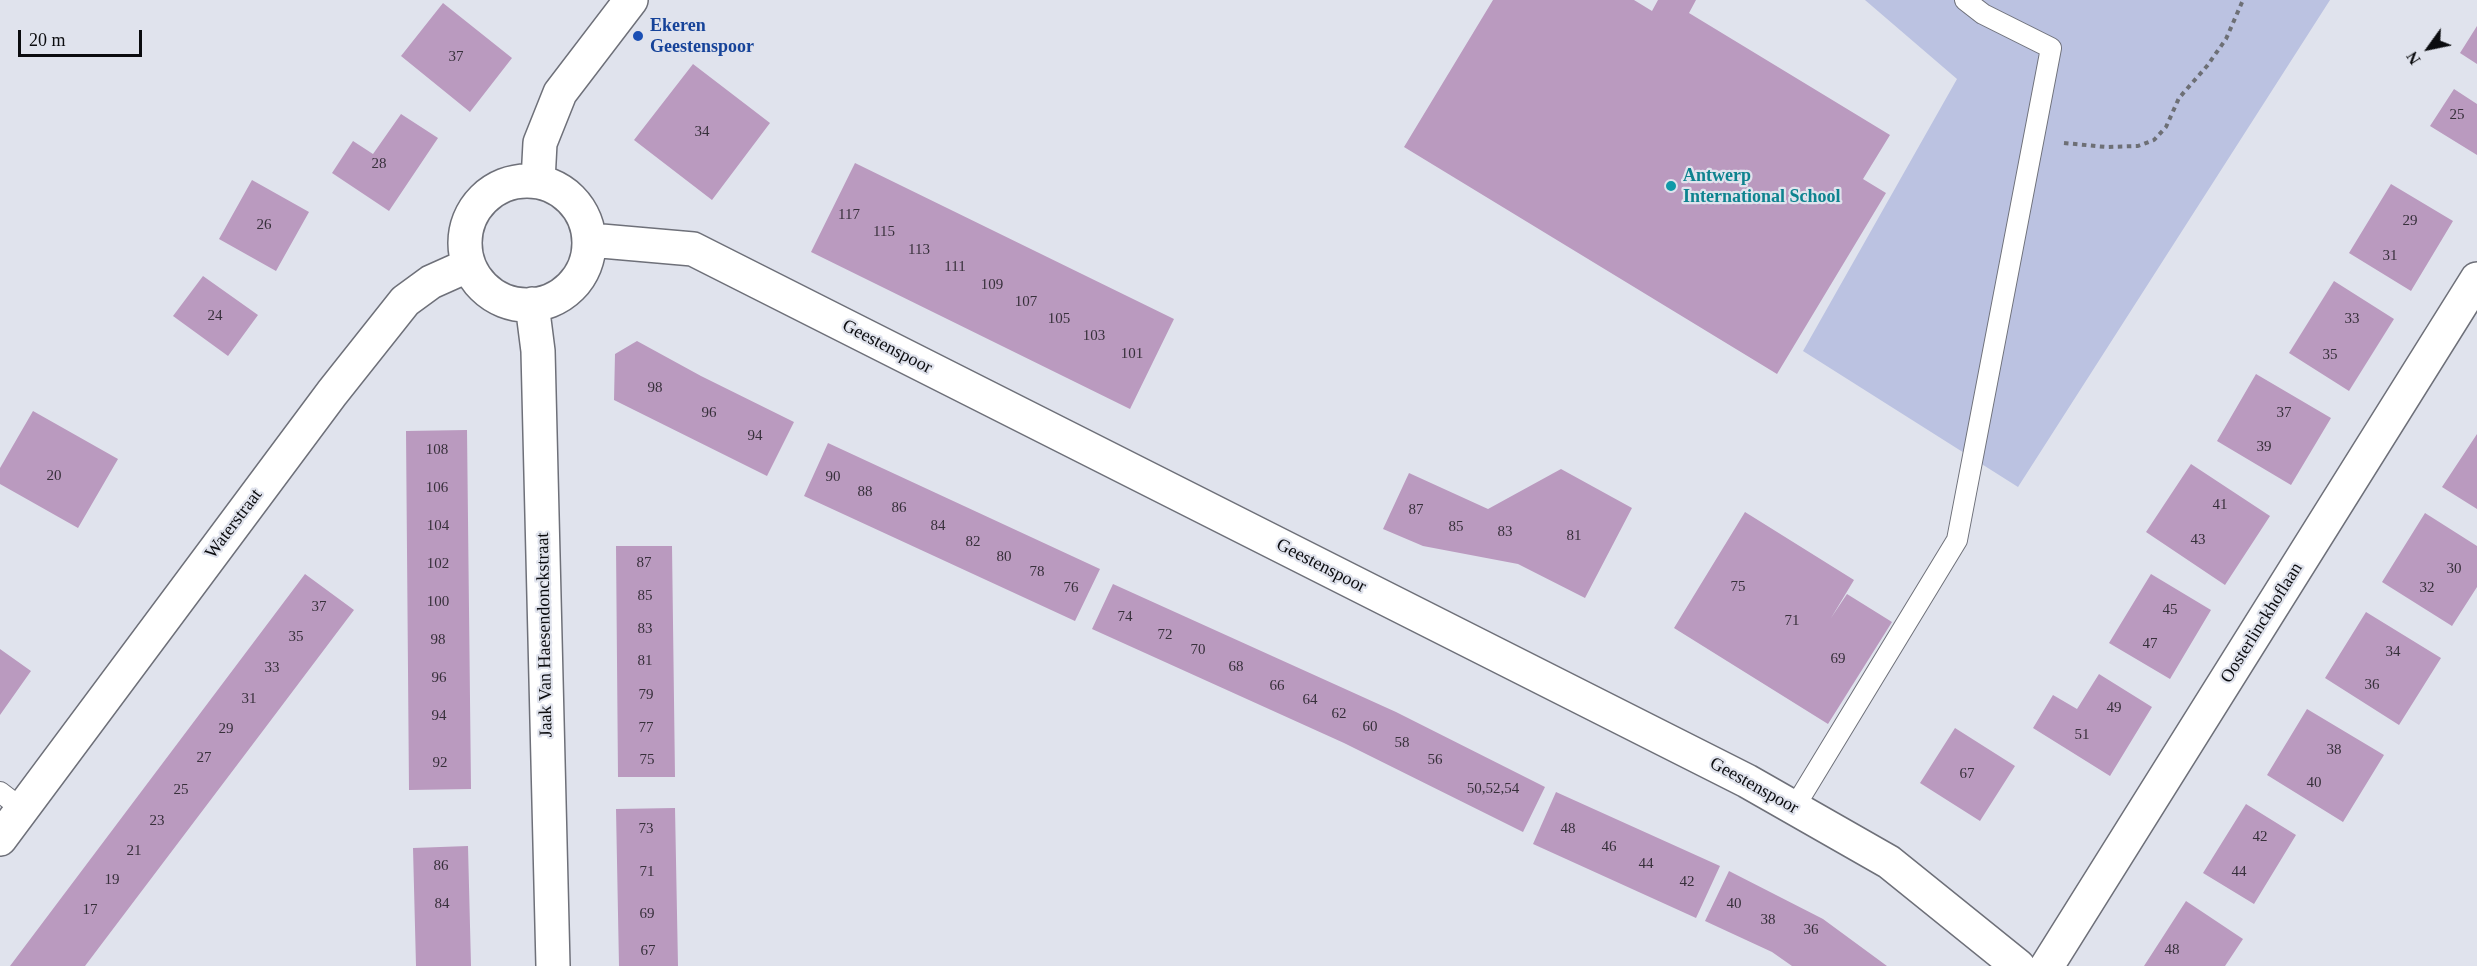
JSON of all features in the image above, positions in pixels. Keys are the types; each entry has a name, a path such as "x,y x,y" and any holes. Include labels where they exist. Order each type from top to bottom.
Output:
{"street":[{"path":"538,181 540,143 560,93 631,0"},
{"path":"538,181 554,185 575,201 586,219 590,240 582,274 558,297 544,303 532,304 512,305 494,295 479,282 469,266 464,247 468,222 478,202 499,188 516,182 538,181"},
{"name":"Geestenspoor","path":"590,240 693,249 1748,781 1889,862 2018,966"},
{"name":"Waterstraat","path":"0,839 11,801 405,301 431,282 469,266"},
{"name":"Oosterlinckhoflaan","path":"2047,966 2477,279"},
{"name":"Jaak Van Haesendonckstraat","path":"532,304 538,351 553,966"}],"lane":[{"path":"1794,808 1957,540 2051,48 1983,14 1965,0"}],"path":[{"path":"2034,139 2106,147 2138,146 2154,140 2166,127 2179,98 2207,66 2226,39 2243,0"}],"shaded area":[{"path":"1865,0 2330,0 2018,487 1803,351 1957,79"}],"building":[{"name":"Antwerp International School","path":"1493,0 1634,0 1652,11 1658,0 1696,0 1689,13 1890,135 1863,179 1886,193 1777,374 1404,147"},
{"path":"443,3 512,58 470,112 401,56"},
{"path":"2477,26 2477,64 2460,53"},
{"path":"693,64 770,123 712,200 634,140"},
{"path":"2454,89 2477,104 2477,155 2430,126"},
{"path":"401,114 438,138 389,211 332,173 353,141 373,154"},
{"path":"855,163 1174,319 1130,409 811,252"},
{"path":"252,180 309,212 276,271 219,239"},
{"path":"2391,184 2453,221 2411,291 2349,253"},
{"path":"203,276 258,315 228,356 173,316"},
{"path":"2334,281 2394,319 2349,391 2289,353"},
{"path":"637,341 794,422 767,476 614,400 615,354"},
{"path":"2256,374 2331,418 2291,485 2217,441"},
{"path":"33,411 118,459 78,528 0,484 0,468"},
{"path":"467,430 471,789 409,790 406,431"},
{"path":"2477,434 2477,509 2442,487"},
{"path":"828,443 1100,569 1075,621 804,496"},
{"path":"2191,464 2270,516 2225,585 2146,532"},
{"path":"1561,469 1632,508 1585,598 1518,564 1423,546 1383,529 1409,473 1488,509"},
{"path":"1745,512 1854,580 1831,618 1847,594 1892,622 1828,724 1674,628"},
{"path":"2425,513 2477,546 2477,587 2452,626 2382,582"},
{"path":"616,546 672,546 675,777 618,777"},
{"path":"305,574 354,610 85,966 10,966"},
{"path":"2151,574 2211,610 2170,679 2109,643"},
{"path":"1113,584 1396,712 1545,787 1523,832 1344,743 1092,629"},
{"path":"2366,612 2441,658 2399,725 2325,678"},
{"path":"0,649 31,671 0,715"},
{"path":"2099,674 2152,707 2110,776 2033,728 2053,695 2077,709"},
{"path":"2307,709 2384,755 2343,822 2267,775"},
{"path":"1955,728 2015,766 1980,821 1920,783"},
{"path":"1556,792 1720,866 1696,918 1533,844"},
{"path":"2246,804 2296,835 2254,904 2203,873"},
{"path":"675,808 678,966 619,966 616,809"},
{"path":"468,846 471,966 416,966 413,848"},
{"path":"1729,871 1823,919 1887,966 1792,966 1772,952 1705,921"},
{"path":"2186,901 2243,939 2225,966 2144,966"}],"place":[{"name":"Ekeren Geestenspoor","path":"638,36"},
{"name":"Antwerp International School","path":"1671,186"}]}
